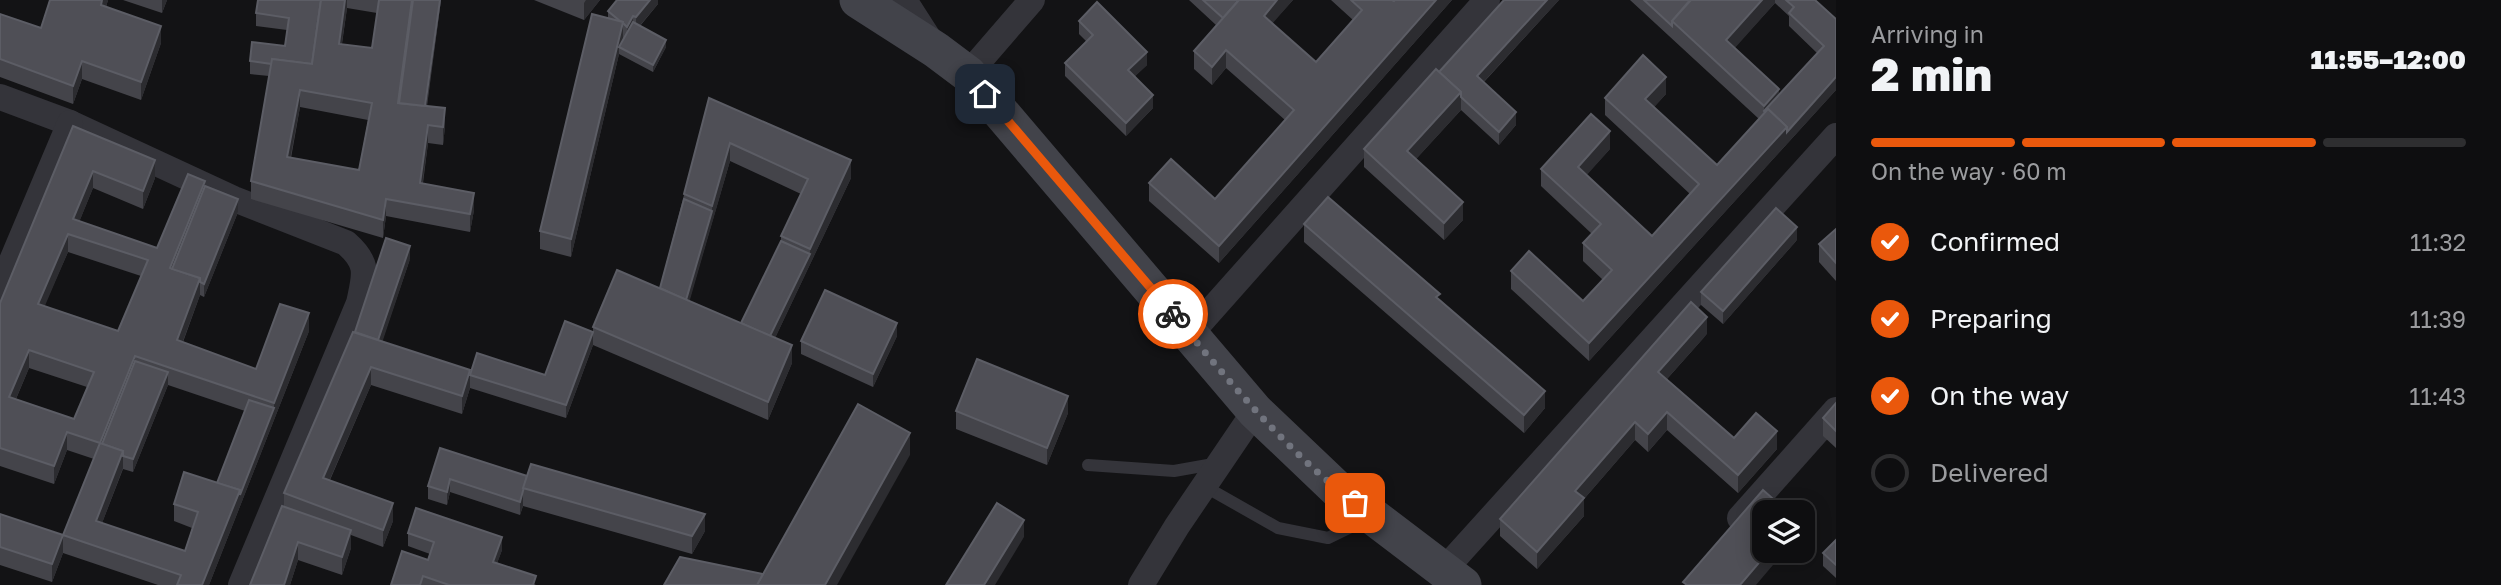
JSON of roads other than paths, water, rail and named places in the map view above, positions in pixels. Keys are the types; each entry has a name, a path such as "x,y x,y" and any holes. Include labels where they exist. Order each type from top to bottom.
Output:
{"main road":[{"path":"858,0 968,74 1255,411 1338,490 1453,578"}],"street":[{"path":"904,0 936,50"},
{"path":"968,74 1032,0"},
{"path":"1190,334 1487,0"},
{"path":"0,97 70,123 234,199 346,243 360,255 365,276 359,303 241,585"},
{"path":"0,289 70,123"},
{"path":"1453,578 1836,136"},
{"path":"1726,534 1836,410"},
{"path":"1141,585 1203,486 1255,411"}],"lane":[{"path":"1088,465 1174,471 1219,463"},
{"path":"1203,486 1278,528 1328,538 1372,516"}]}
